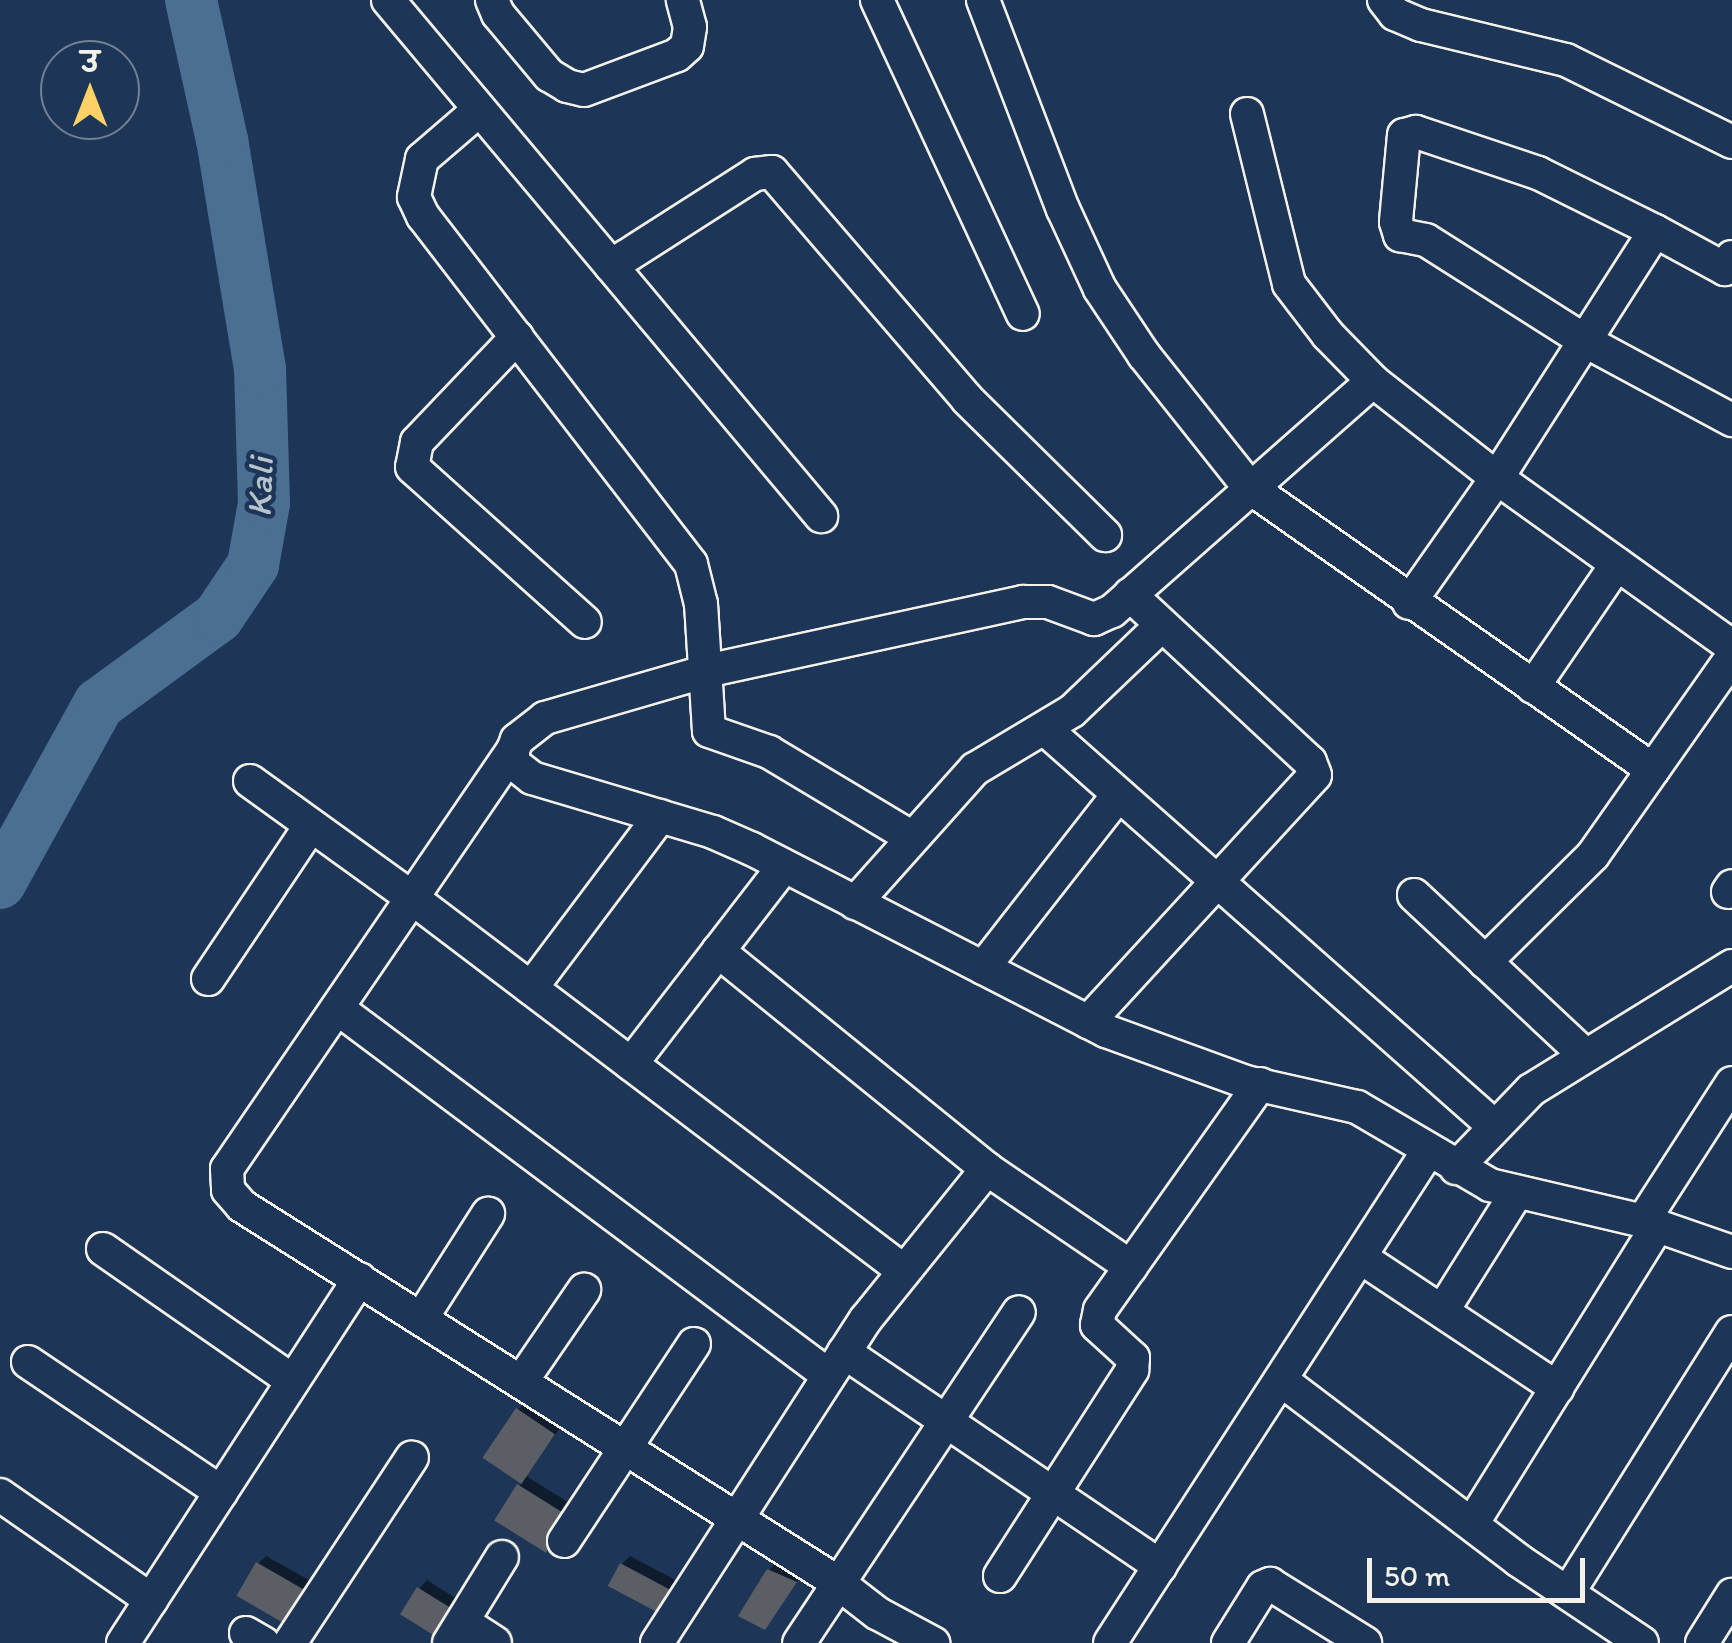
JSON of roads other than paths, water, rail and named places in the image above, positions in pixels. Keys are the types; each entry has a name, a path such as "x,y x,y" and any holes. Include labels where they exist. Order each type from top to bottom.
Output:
{"street":[{"path":"388,0 821,516"},
{"path":"492,0 498,14 549,75 567,86 584,90 677,56 687,46 690,28 684,0"},
{"path":"877,0 1023,314"},
{"path":"984,0 1063,209 1100,289 1144,355 1249,487 1653,770"},
{"path":"1384,0 1395,14 1421,25 1566,60 1732,142"},
{"path":"480,110 422,160 414,197 423,216 691,564 701,604 708,725 714,735 768,752 911,837"},
{"path":"1247,114 1289,284 1328,334 1373,380 1497,478 1732,646"},
{"path":"1730,266 1538,172 1416,132 1404,135 1396,222 1400,235 1426,240 1587,342 1732,420"},
{"path":"611,266 756,174 772,172 967,399 1105,535"},
{"path":"1410,602 1587,342 1655,231"},
{"path":"517,338 417,442 412,467 585,622"},
{"path":"933,1643 876,1613 837,1582 242,1206 226,1182 227,1169 517,740 545,718 707,671 1023,602 1048,602 1094,618 1112,611 1373,380"},
{"path":"1533,687 1617,564"},
{"path":"1088,1022 1312,780 1315,768 1130,595"},
{"path":"855,902 975,770 1072,711 1162,625"},
{"path":"1485,962 1593,855 1732,657"},
{"path":"1044,729 1494,1126"},
{"path":"513,750 513,763 532,778 713,832 1088,1022 1172,1058 1356,1107 1442,1160 1517,1192 1651,1223 1732,1252"},
{"path":"250,780 904,1271"},
{"path":"983,968 1118,795"},
{"path":"531,988 660,816"},
{"path":"208,980 310,825"},
{"path":"631,1064 784,866"},
{"path":"1414,895 1585,1055"},
{"path":"718,952 987,1169 1131,1267"},
{"path":"1110,1643 1360,1257 1442,1160 1494,1126 1530,1090 1732,966"},
{"path":"337,1008 836,1364 944,1420 1160,1566"},
{"path":"1000,1576 1134,1363 1097,1325 1100,1310 1260,1084"},
{"path":"1472,1524 1557,1388 1651,1223 1721,1126 1732,1084"},
{"path":"657,1643 836,1364 904,1271 987,1169"},
{"path":"1443,1310 1517,1192"},
{"path":"422,1319 488,1214"},
{"path":"103,1249 293,1381"},
{"path":"1360,1257 1557,1388"},
{"path":"124,1643 359,1279"},
{"path":"521,1382 584,1290"},
{"path":"798,1643 1019,1312"},
{"path":"1568,1593 1732,1332"},
{"path":"564,1540 694,1344"},
{"path":"28,1362 221,1492"},
{"path":"1281,1380 1472,1524 1642,1643"},
{"path":"290,1643 412,1458"},
{"path":"0,1496 151,1600"},
{"path":"495,1643 456,1632 502,1557"},
{"path":"1228,1643 1264,1586 1270,1584 1365,1643"},
{"path":"1702,1643 1732,1595"}],"waterway":[{"name":"Kali","path":"0,883 99,704 218,617 253,565 264,503 260,369 222,140 191,0"}]}
